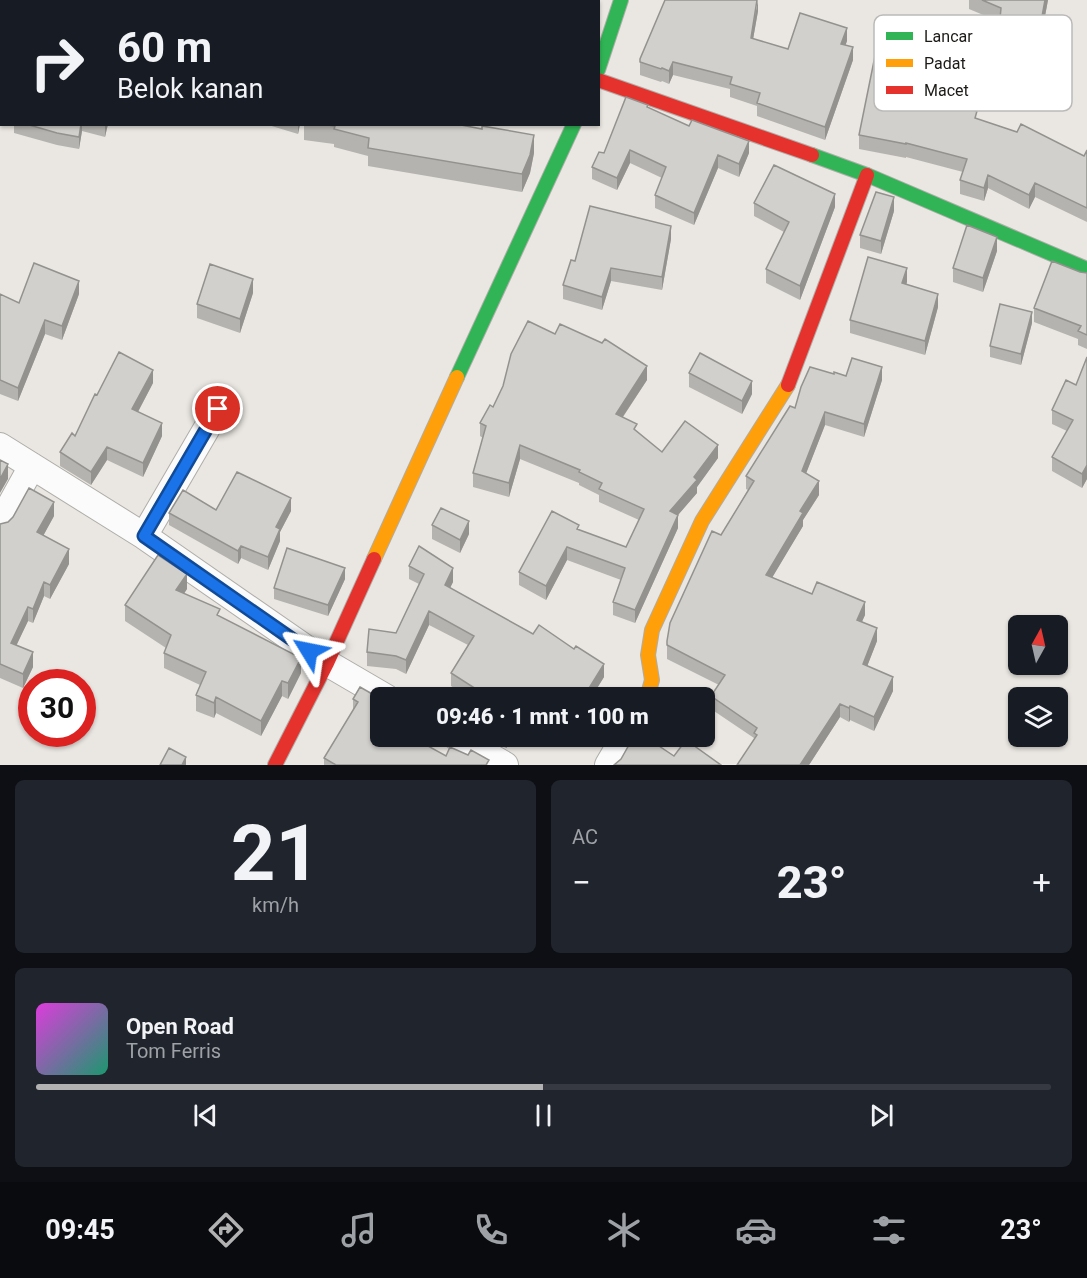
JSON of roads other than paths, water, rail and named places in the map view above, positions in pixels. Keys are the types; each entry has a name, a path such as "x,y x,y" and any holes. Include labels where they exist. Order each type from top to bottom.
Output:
{"street":[{"path":"600,64 621,0"},
{"path":"600,81 867,175 1087,269"},
{"path":"275,765 327,663 573,126"},
{"path":"651,687 648,644 652,630 702,521 789,384 867,175"},
{"path":"144,536 218,409"},
{"path":"0,446 144,536 327,663 370,688"},
{"path":"0,524 32,466"},
{"path":"474,747 505,765"},
{"path":"608,765 619,747"}]}
